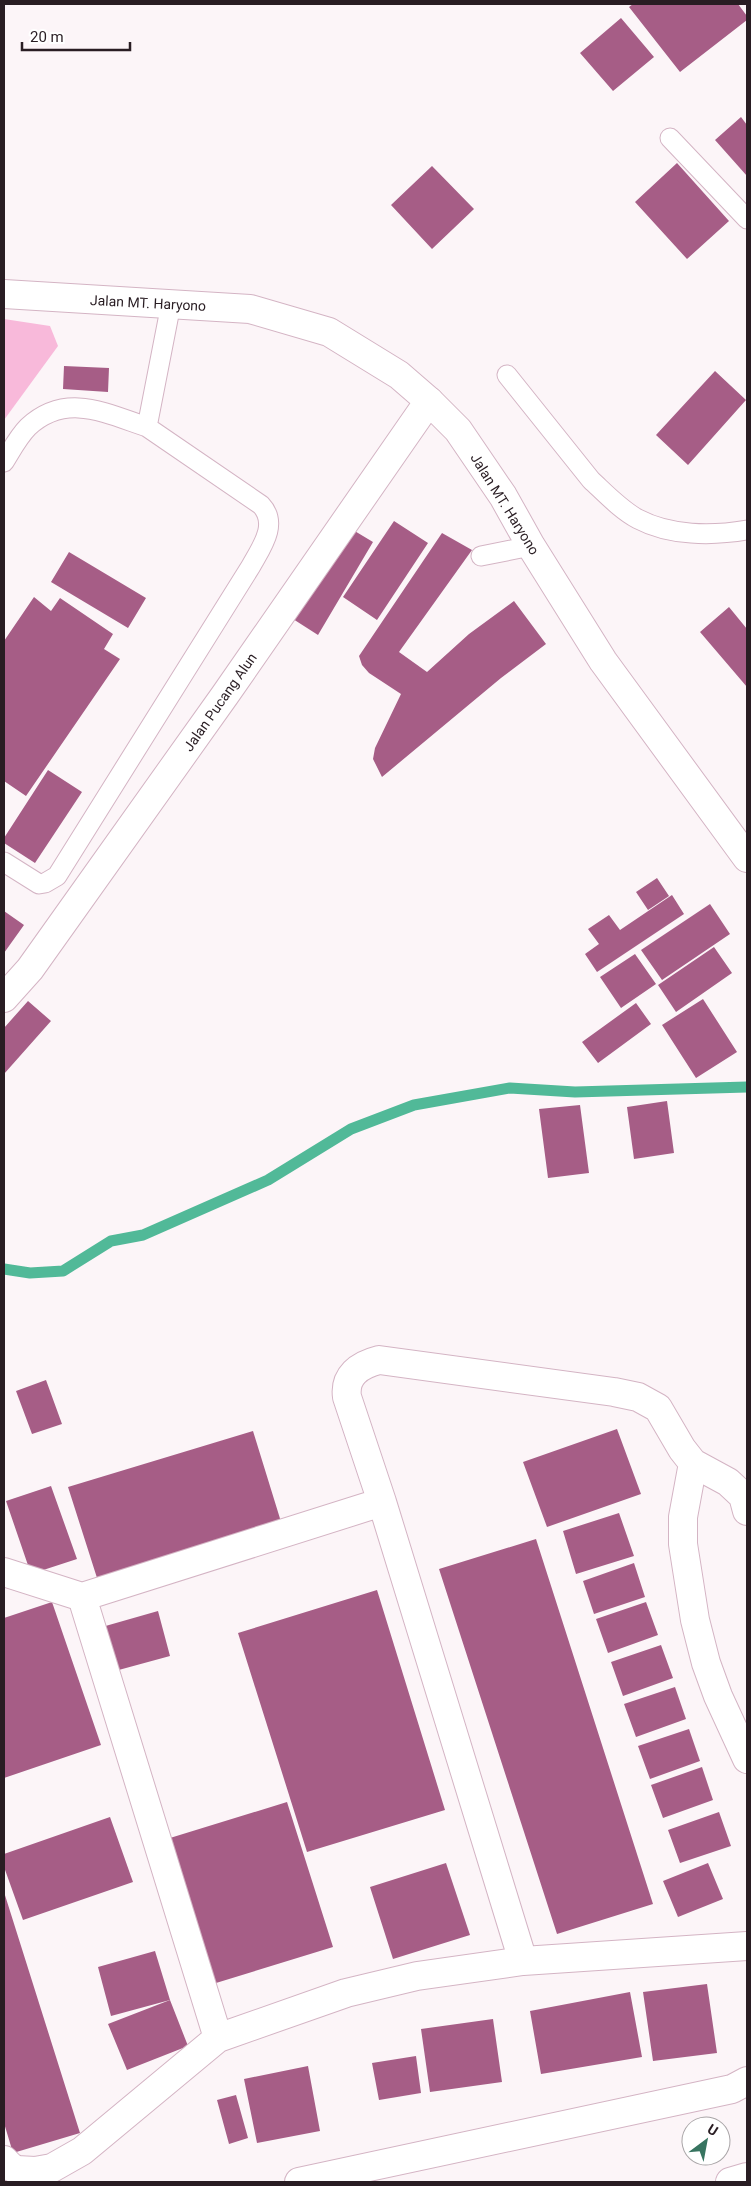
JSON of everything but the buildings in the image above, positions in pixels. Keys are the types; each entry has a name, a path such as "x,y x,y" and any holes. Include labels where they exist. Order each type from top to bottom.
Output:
{"street":[{"name":"Jalan MT. Haryono","path":"4,294 250,309 328,332 399,375 458,430 503,496 531,546 603,661 747,858"},
{"name":"Jalan Pucang Alun","path":"4,998 36,961 225,695 429,401"},
{"path":"523,1962 382,1502 347,1398 345,1387 348,1380 365,1363 379,1360 614,1392 638,1398 658,1408 682,1449 693,1463 728,1482 746,1496"},
{"path":"693,1463 682,1517 683,1544 695,1620 706,1664 718,1696 747,1759"},
{"path":"4,1572 82,1597 382,1502"},
{"path":"82,1597 218,2038"},
{"path":"4,2160 11,2168 17,2170 35,2171 52,2168 82,2151 218,2038 346,1993 417,1976 523,1962 747,1946"},
{"path":"299,2182 732,2089 747,2081"},
{"path":"730,2182 747,2177"}],"lane":[{"path":"670,138 747,219"},
{"path":"147,427 171,304"},
{"path":"507,375 591,480 638,519 673,531 694,533 747,530"},
{"path":"4,462 27,428 43,416 64,408 88,408 147,427 261,505 266,511 269,524 268,535 251,566 56,876 45,884 39,884 4,862"},
{"path":"481,556 531,546"}],"shaded area":[{"path":"4,319 50,326 58,346 4,420"}],"waterway":[{"path":"4,1269 30,1273 63,1271 111,1241 143,1235 268,1180 351,1129 414,1105 510,1088 575,1092 747,1087"}]}
